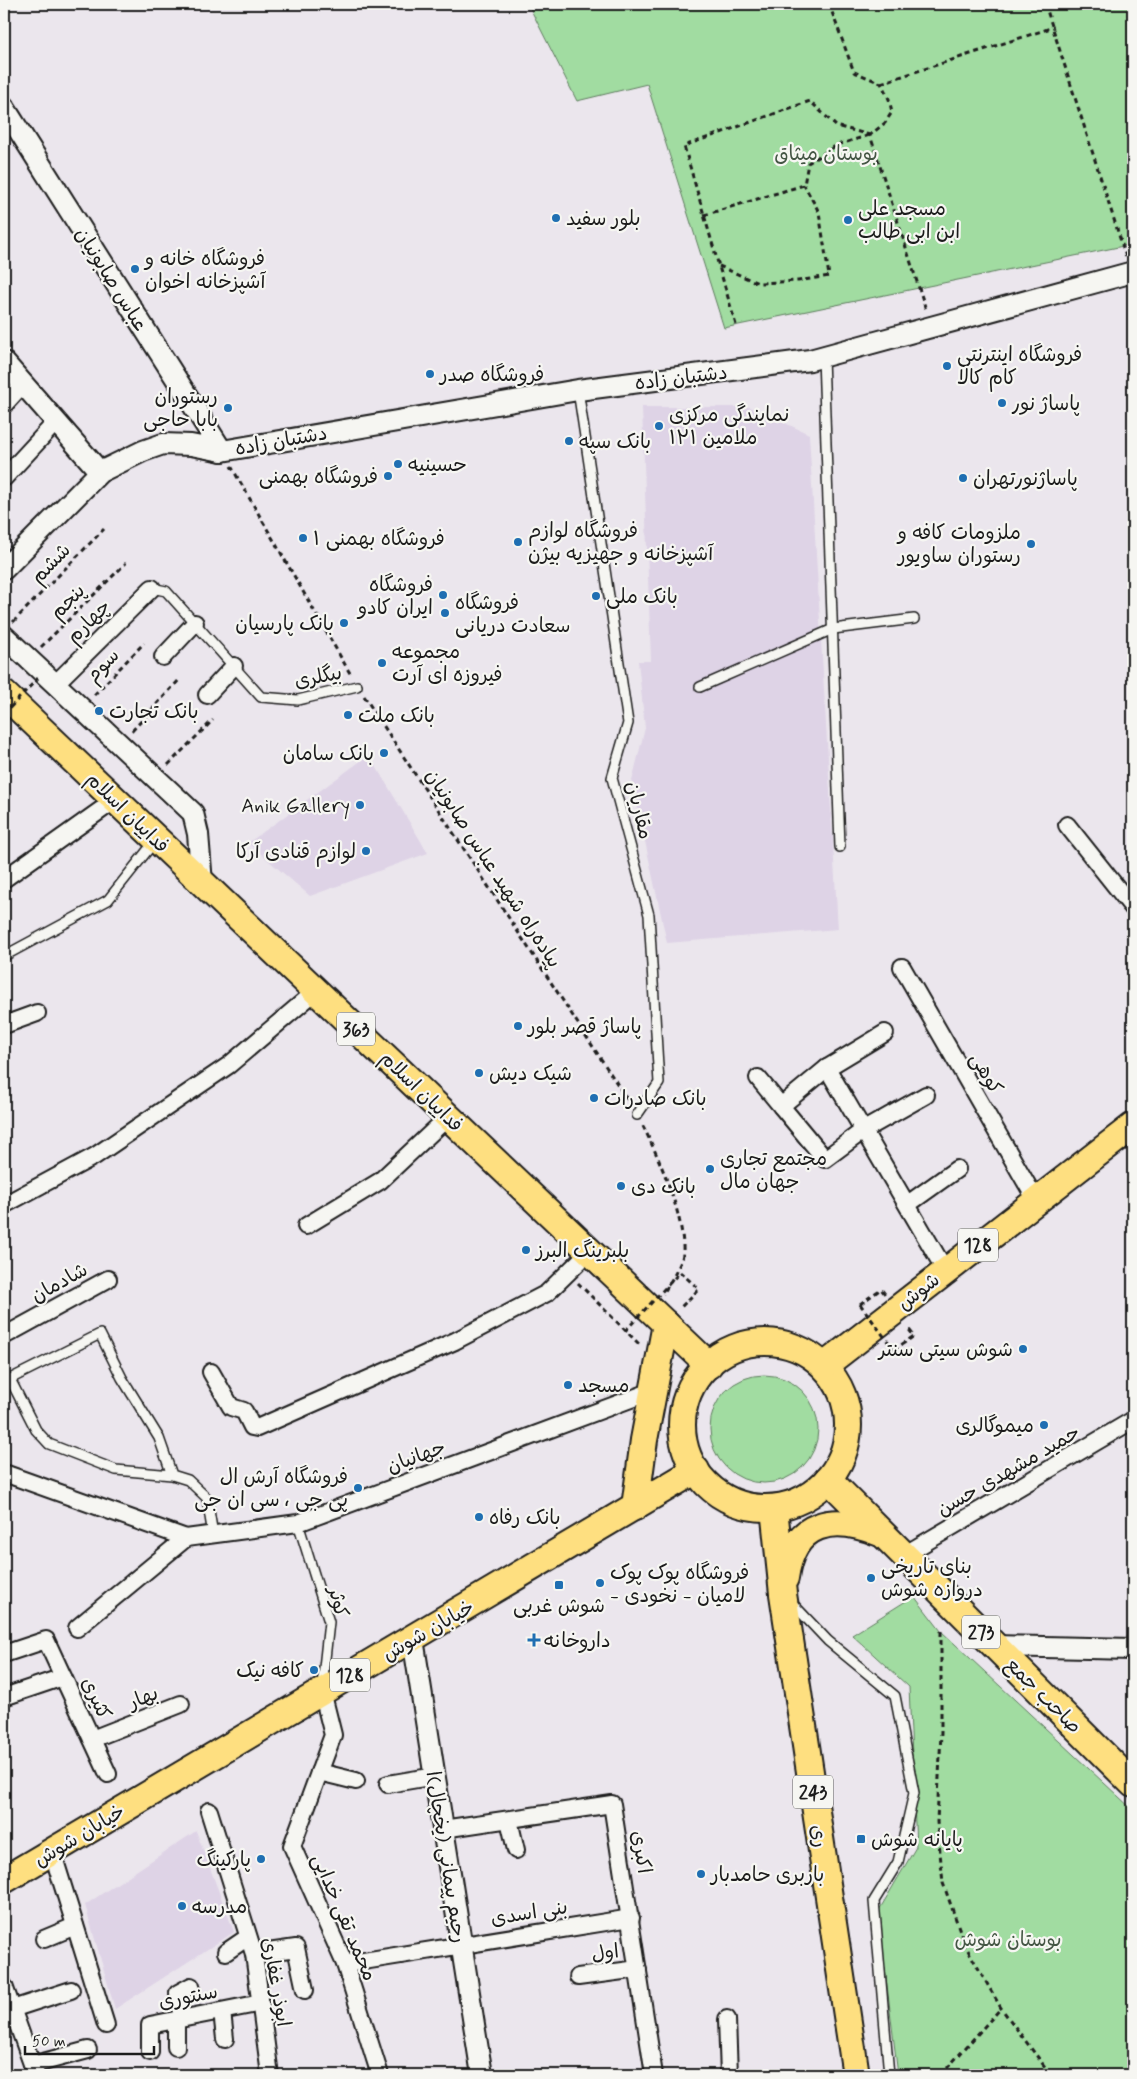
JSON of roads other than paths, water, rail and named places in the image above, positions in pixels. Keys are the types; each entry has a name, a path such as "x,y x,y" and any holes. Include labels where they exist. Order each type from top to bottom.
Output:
{"main road":[{"name":"فداییان اسلام","path":"4,694 709,1365"},
{"name":"شوش","path":"824,1366 945,1270 1133,1126"},
{"path":"635,1507 644,1440 655,1390 660,1318"},
{"path":"768,1342 788,1346 807,1354 824,1366 837,1382 845,1401 848,1422 846,1442 840,1462 828,1479 813,1493 794,1503 774,1508 753,1508 733,1502 715,1492 689,1459 683,1439 682,1418 687,1398 696,1379 709,1365 728,1352 747,1344 768,1342"},
{"name":"خیابان شوش","path":"4,1880 413,1640 696,1470"},
{"name":"صاحب جمع","path":"828,1479 1133,1784"},
{"name":"ری","path":"774,1508 783,1594 856,2075"},
{"path":"783,1594 791,1556 797,1543 808,1532 822,1524 837,1522 860,1525 883,1534"}],"street":[{"name":"عباس صابونیان","path":"4,107 222,451"},
{"name":"دشتبان زاده","path":"222,451 578,390 810,360 1132,272"},
{"path":"4,362 55,423 100,472"},
{"path":"4,405 23,384"},
{"path":"4,478 55,423"},
{"path":"4,569 100,472 142,451 163,444 191,445 222,451"},
{"name":"چهارم","path":"46,681 152,588"},
{"path":"163,657 195,623"},
{"path":"4,636 28,659 46,681 81,708 193,813 198,834 202,882"},
{"path":"207,695 234,666"},
{"path":"4,879 115,800"},
{"path":"1067,825 1133,908"},
{"name":"کوهی","path":"902,967 1036,1200"},
{"path":"4,1205 95,1156 221,1070 316,991"},
{"path":"4,1025 37,1013"},
{"path":"781,1106 827,1068 884,1033"},
{"path":"827,1068 945,1270"},
{"path":"758,1078 825,1159 864,1130 926,1095"},
{"path":"306,1226 380,1181 448,1117"},
{"path":"908,1204 957,1169"},
{"path":"211,1372 231,1407 244,1411 252,1427 257,1428 455,1341 547,1292 590,1251"},
{"name":"شادمان","path":"4,1336 108,1279"},
{"name":"جهانیان","path":"7,1474 186,1538 213,1535 298,1523 655,1390"},
{"name":"حمید مشهدی حسن","path":"904,1555 1133,1420"},
{"path":"4,1459 7,1474"},
{"path":"77,1628 186,1538"},
{"name":"کثیری","path":"4,1654 46,1640 108,1774"},
{"name":"رحیم پیمانی (یخچال)ا","path":"413,1640 482,2075"},
{"path":"995,1646 1133,1649"},
{"path":"4,1697 63,1677"},
{"name":"محمد تقی خدایی","path":"322,1692 333,1735 292,1846 345,1964 380,2075"},
{"name":"بهار","path":"92,1740 182,1704"},
{"path":"319,1772 356,1781"},
{"path":"388,1784 435,1776"},
{"name":"اکبری","path":"443,1829 612,1804 654,2075"},
{"name":"ابوذر غفاری","path":"209,1811 254,1954 270,2075"},
{"path":"509,1820 516,1850"},
{"path":"52,1851 106,2025"},
{"name":"بنی اسدی","path":"345,1964 631,1918"},
{"path":"44,1939 75,1926"},
{"path":"226,1952 248,1937"},
{"path":"254,1954 296,1948 305,1990"},
{"name":"اول","path":"578,1976 638,1969"},
{"path":"4,1986 34,2070 88,2050"},
{"path":"176,2047 179,2019 178,1993 191,1986"},
{"path":"12,2009 71,1990"},
{"name":"سنتوری","path":"145,2042 150,2025 261,2003"},
{"path":"222,2011 224,2039"},
{"path":"727,2019 729,2075"}],"lane":[{"path":"823,356 840,847"},
{"name":"مقاریان","path":"578,390 628,723 612,778 649,915 659,1083 637,1115"},
{"name":"بیگلری","path":"152,588 166,591 261,696 298,700 357,686"},
{"path":"700,687 833,629 914,619"},
{"path":"4,956 108,900 157,839"},
{"path":"172,1475 159,1438 122,1378 100,1334 10,1379 36,1430 49,1444 116,1470 172,1475 188,1480 207,1498 213,1535"},
{"name":"کوثر","path":"298,1523 329,1622 322,1692"},
{"path":"783,1594 828,1641 895,1696 914,1793 898,1862 874,1901 889,2075"}],"place":[{"name":"بلور سفید","path":"556,218"},
{"name":"مسجد علی ابن ابی طالب","path":"848,220"},
{"name":"فروشگاه خانه و آشپزخانه اخوان","path":"135,269"},
{"name":"فروشگاه اینترنتی کام کالا","path":"947,366"},
{"name":"فروشگاه صدر","path":"430,374"},
{"name":"پاساژ نور","path":"1002,403"},
{"name":"رستوران بابا حاجی","path":"228,408"},
{"name":"نمایندگی مرکزی ملامین ۱۲۱","path":"659,426"},
{"name":"بانک سپه","path":"569,441"},
{"name":"حسینیه","path":"398,464"},
{"name":"فروشگاه بهمنی","path":"388,476"},
{"name":"پاساژنورتهران","path":"963,478"},
{"name":"فروشگاه بهمنی ۱","path":"303,538"},
{"name":"فروشگاه لوازم آشپزخانه و جهیزیه بیژن","path":"518,542"},
{"name":"ملزومات کافه و رستوران ساویور","path":"1031,544"},
{"name":"فروشگاه ایران کادو","path":"443,595"},
{"name":"بانک ملی","path":"596,596"},
{"name":"فروشگاه سعادت دریانی","path":"445,613"},
{"name":"بانک پارسیان","path":"344,623"},
{"name":"مجموعه فیروزه ای آرت","path":"382,663"},
{"name":"بانک تجارت","path":"99,711"},
{"name":"بانک ملت","path":"348,715"},
{"name":"بانک سامان","path":"384,753"},
{"name":"Anik Gallery","path":"360,805"},
{"name":"لوازم قنادی آرکا","path":"366,851"},
{"name":"پاساژ قصر بلور","path":"518,1026"},
{"name":"شیک دیش","path":"479,1073"},
{"name":"بانک صادرات","path":"594,1098"},
{"name":"مجتمع تجاری جهان مال","path":"710,1169"},
{"name":"بانک دی","path":"621,1186"},
{"name":"بلبرینگ البرز","path":"526,1250"},
{"name":"شوش سیتی سنتر","path":"1023,1349"},
{"name":"مسجد","path":"568,1385"},
{"name":"میموگالری","path":"1044,1425"},
{"name":"فروشگاه آرش ال پی جی ، سی ان جی","path":"358,1488"},
{"name":"بانک رفاه","path":"479,1517"},
{"name":"بنای تاریخی دروازه شوش","path":"871,1578"},
{"name":"فروشگاه پوک پوک - لاميان - نخودی","path":"600,1583"},
{"name":"شوش غربی","path":"559,1585"},
{"name":"داروخانه","path":"534,1640"},
{"name":"کافه نیک","path":"314,1670"},
{"name":"پایانه شوش","path":"861,1839"},
{"name":"پارکینگ","path":"261,1859"},
{"name":"باربری حامدبار","path":"701,1874"},
{"name":"مدرسه","path":"182,1906"}],"park label":[{"name":"بوستان میثاق","path":"826,153"},
{"name":"بوستان شوش","path":"1008,1939"}]}
